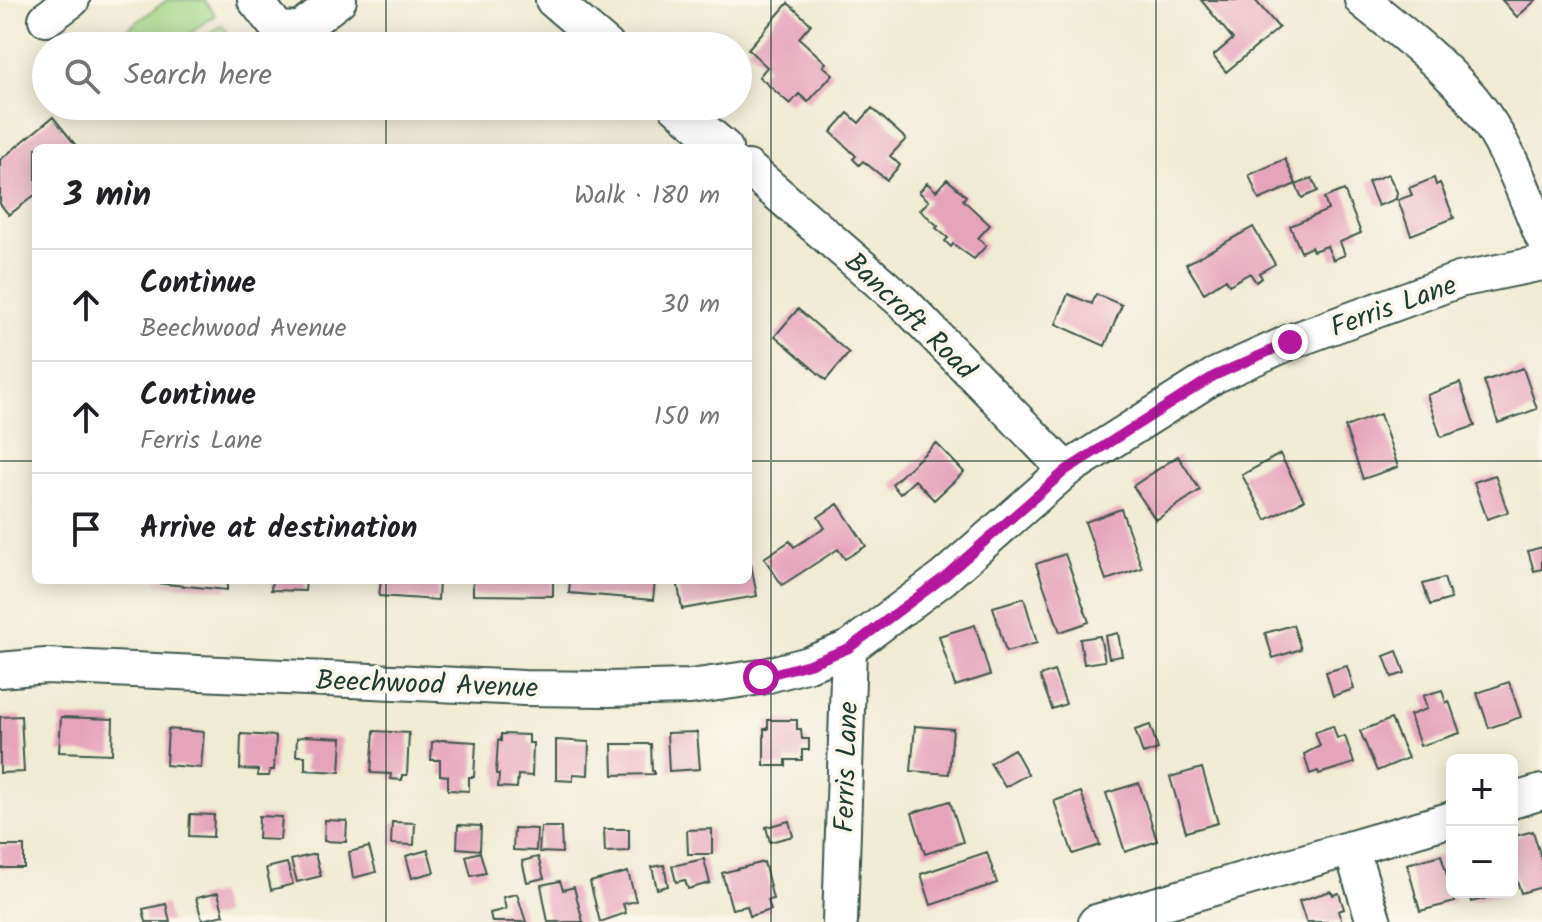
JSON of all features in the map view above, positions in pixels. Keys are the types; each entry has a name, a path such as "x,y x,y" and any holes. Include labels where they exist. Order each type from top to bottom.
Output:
{"street":[{"path":"255,0 279,30 301,29 339,0"},
{"path":"553,0 591,32"},
{"path":"1362,0 1429,55 1472,100 1497,136 1542,236"},
{"path":"692,120 720,144"},
{"name":"Bancroft Road","path":"752,171 905,304 1066,470"},
{"name":"Ferris Lane","path":"840,922 849,648 943,578 1066,470 1214,376 1290,342 1459,280 1542,263"},
{"name":"Beechwood Avenue","path":"0,670 46,666 524,688 690,687 761,677 809,664 849,648"},
{"path":"1518,799 1542,792"},
{"path":"1096,922 1167,912 1351,848 1446,821"},
{"path":"1351,848 1374,922"}],"green space":[{"path":"167,0 204,0 215,15 192,32 124,32"},
{"path":"222,25 227,32 212,32"}],"building":[{"path":"1201,0 1255,0 1279,28 1226,72 1213,56 1233,39"},
{"path":"1502,0 1536,0 1517,17"},
{"path":"788,3 811,24 799,38 826,63 823,66 833,74 808,102 799,94 790,104 759,77 767,67 752,53 752,44"},
{"path":"872,108 906,139 890,156 900,165 887,180 863,161 859,165 853,159 856,156 831,132 848,113 859,123"},
{"path":"49,120 55,120 75,144 32,144 32,197 9,215 0,204 0,160"},
{"path":"1285,159 1296,184 1259,200 1249,175"},
{"path":"1388,174 1397,192 1396,199 1378,206 1368,182"},
{"path":"1312,178 1318,191 1302,198 1296,185"},
{"path":"1434,178 1436,185 1440,183 1454,218 1411,235 1398,200 1412,195 1409,188"},
{"path":"947,179 966,196 963,200 990,225 978,238 986,246 974,259 953,244 951,247 945,241 948,238 936,228 938,226 920,210 929,201 919,192 927,183 936,191"},
{"path":"1344,190 1361,233 1340,242 1345,255 1333,260 1327,246 1313,251 1311,247 1301,252 1290,226 1328,210 1324,198"},
{"path":"1253,227 1275,264 1259,273 1262,278 1256,282 1250,273 1229,285 1226,279 1204,293 1186,264"},
{"path":"1068,294 1092,304 1096,294 1122,305 1105,346 1056,324"},
{"path":"798,309 849,353 826,380 775,336"},
{"path":"1523,368 1537,409 1498,423 1484,381"},
{"path":"1460,383 1475,426 1441,437 1427,395"},
{"path":"1380,414 1398,467 1363,479 1345,427"},
{"path":"936,443 964,472 934,500 915,480 900,494 892,484"},
{"path":"1280,454 1304,500 1266,520 1242,475"},
{"path":"1178,456 1200,490 1156,520 1133,486"},
{"path":"1495,475 1508,512 1487,519 1474,482"},
{"path":"838,504 866,546 845,559 838,549 782,585 764,558 790,541 794,547 825,528 818,517"},
{"path":"1121,509 1142,568 1106,580 1085,522"},
{"path":"1542,547 1542,569 1534,571 1528,551"},
{"path":"1065,554 1089,622 1060,632 1036,564"},
{"path":"752,570 757,596 682,609 678,584 752,584"},
{"path":"1444,578 1451,599 1430,605 1423,584"},
{"path":"166,584 227,584 227,590"},
{"path":"272,584 306,584 305,591 271,590"},
{"path":"380,584 439,584 438,600 379,596"},
{"path":"473,584 553,584 553,596 473,595"},
{"path":"570,584 655,584 653,600 569,593"},
{"path":"1024,598 1037,643 1006,652 993,607"},
{"path":"975,625 990,675 955,686 939,636"},
{"path":"1293,625 1301,649 1273,658 1265,633"},
{"path":"1118,633 1122,656 1109,658 1105,636"},
{"path":"1100,636 1105,661 1084,664 1080,639"},
{"path":"1397,651 1405,673 1392,677 1384,656"},
{"path":"1347,666 1354,689 1333,696 1326,672"},
{"path":"1054,671 1066,704 1052,709 1040,676"},
{"path":"1509,682 1521,717 1489,728 1477,693"},
{"path":"1442,690 1460,733 1420,746 1410,715 1427,709 1423,696"},
{"path":"21,716 24,772 0,773 0,717"},
{"path":"61,717 113,719 112,754 59,752"},
{"path":"1391,719 1408,758 1377,771 1360,731"},
{"path":"768,720 797,720 802,739 809,739 809,750 802,750 802,760 786,760 786,766 764,766 764,729 768,729"},
{"path":"1150,725 1158,749 1143,754 1135,730"},
{"path":"915,726 953,729 949,774 911,771"},
{"path":"1333,726 1337,738 1345,736 1354,763 1310,774 1304,754 1320,746 1315,732"},
{"path":"168,729 204,732 201,768 166,765"},
{"path":"374,731 409,733 407,775 402,775 402,780 390,779 391,774 371,773"},
{"path":"697,732 700,769 669,771 667,733"},
{"path":"241,734 276,736 274,770 270,770 269,776 258,776 258,770 240,769"},
{"path":"501,734 529,735 529,743 533,743 532,776 518,775 517,788 498,787 499,774 496,774"},
{"path":"297,738 342,738 340,772 305,770 305,756 296,756"},
{"path":"556,740 589,742 588,775 573,774 573,781 556,780"},
{"path":"432,742 476,742 474,777 469,777 469,791 448,790 448,776 440,775 440,760 431,760"},
{"path":"612,744 651,744 654,774 613,775"},
{"path":"1014,749 1028,774 1005,787 990,763"},
{"path":"1202,768 1218,823 1186,832 1170,777"},
{"path":"1139,783 1157,841 1125,852 1106,793"},
{"path":"1081,792 1100,845 1073,854 1054,801"},
{"path":"950,801 963,842 925,854 912,813"},
{"path":"190,814 214,815 213,837 189,836"},
{"path":"259,816 282,817 280,840 258,839"},
{"path":"325,820 347,821 346,842 324,841"},
{"path":"789,821 793,836 770,842 766,827"},
{"path":"392,822 415,823 414,845 391,844"},
{"path":"458,825 481,826 480,850 457,848"},
{"path":"541,827 561,827 562,853 539,852"},
{"path":"514,828 537,829 536,851 513,850"},
{"path":"604,829 629,829 629,851 605,852"},
{"path":"712,829 712,854 688,854 687,830"},
{"path":"1533,831 1542,861 1542,887 1521,893 1518,884 1518,835"},
{"path":"0,846 24,846 24,868 0,868"},
{"path":"369,847 376,872 353,878 349,852"},
{"path":"428,850 434,872 412,878 406,856"},
{"path":"480,852 486,873 471,876 466,856"},
{"path":"987,852 997,883 931,905 921,874"},
{"path":"315,854 321,876 297,882 291,860"},
{"path":"1441,855 1446,872 1446,898 1454,898 1455,902 1420,911 1407,864"},
{"path":"538,857 544,878 527,882 522,861"},
{"path":"704,859 710,883 688,889 685,880 676,882 672,866"},
{"path":"764,862 773,899 768,900 771,910 750,916 747,906 732,909 722,873"},
{"path":"287,863 293,884 271,890 266,868"},
{"path":"664,865 668,886 657,889 652,867"},
{"path":"628,872 636,901 623,904 626,913 600,922 590,882"},
{"path":"560,881 563,890 574,887 583,922 548,922 541,885"},
{"path":"1331,891 1333,895 1339,893 1344,909 1338,911 1342,922 1306,922 1299,901"},
{"path":"218,893 224,915 202,920 196,898"},
{"path":"517,894 526,922 492,922 490,913 506,909 503,897"},
{"path":"166,904 170,922 146,922 143,909"}],"route":[{"path":"761,677 809,664 849,648 943,578 1066,470 1214,376 1290,342"}]}
